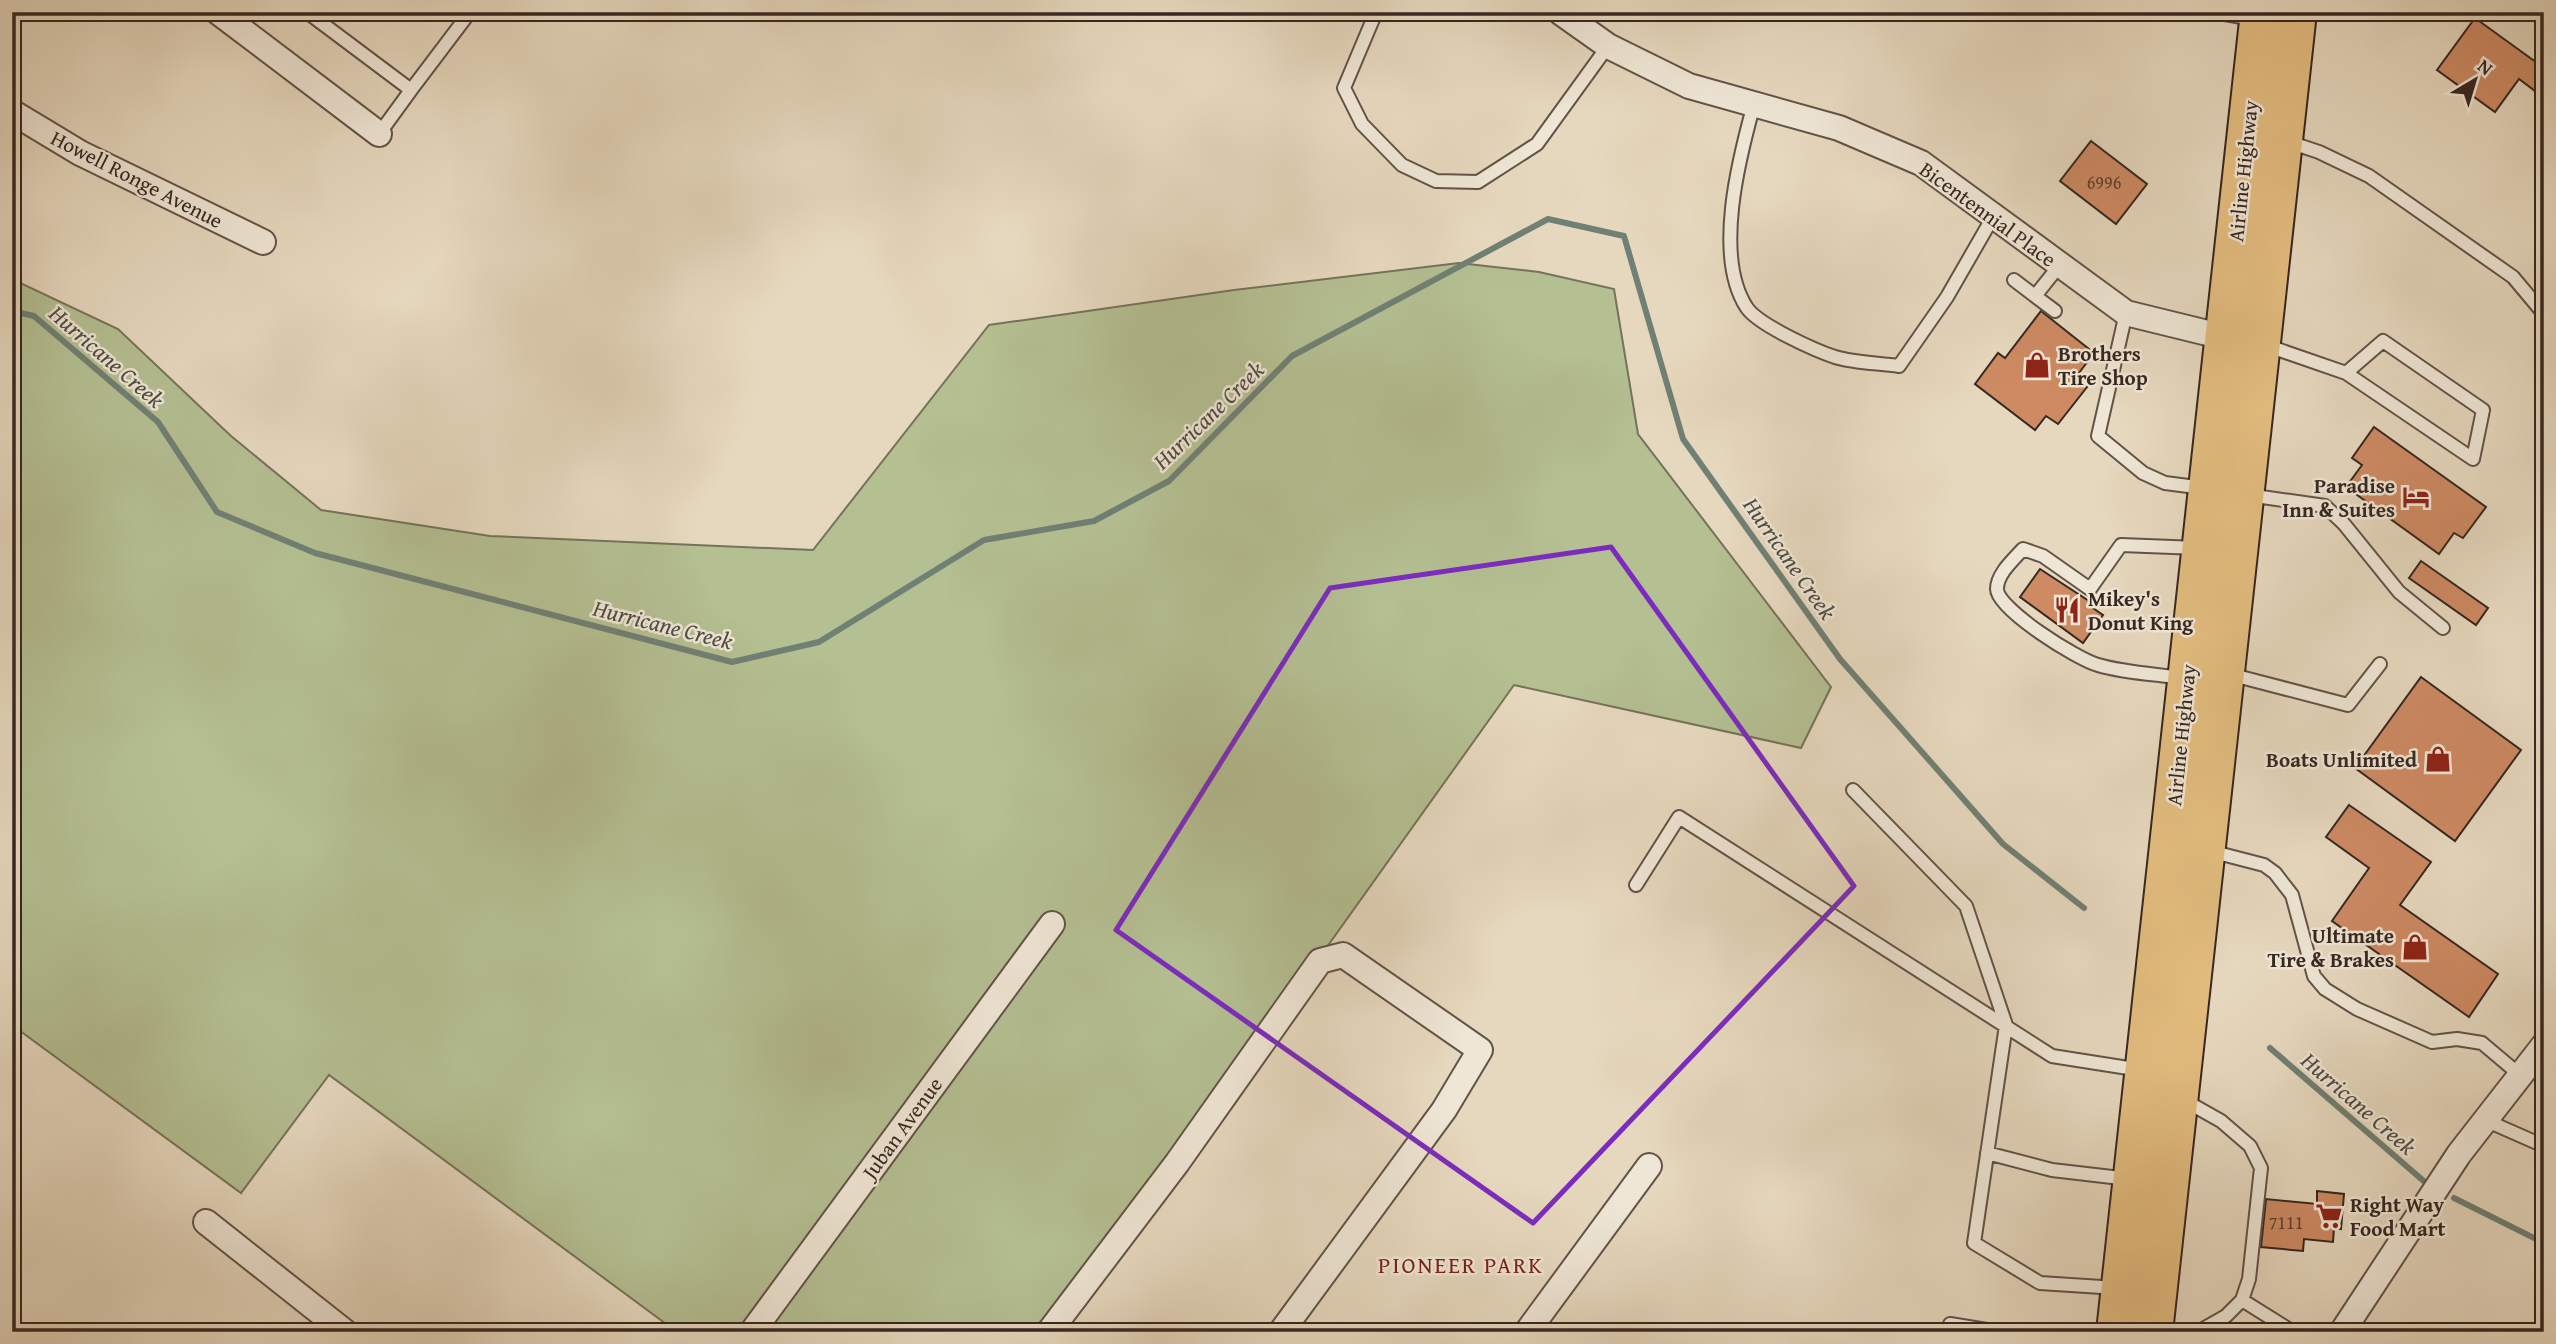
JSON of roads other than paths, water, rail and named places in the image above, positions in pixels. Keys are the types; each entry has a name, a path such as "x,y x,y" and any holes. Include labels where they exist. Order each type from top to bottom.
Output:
{"highway":[{"name":"Airline Highway","path":"2153,1332 2187,678 2220,514 2243,341 2283,140 2297,12"},
{"name":"Airline Highway","path":"2243,341 2260,16"},
{"name":"Airline Highway","path":"2116,1332 2133,1180 2168,1081 2206,850 2225,673 2220,514"}],"street":[{"path":"218,12 379,135"},
{"name":"Bicentennial Place","path":"1560,12 1608,46 1689,86 1839,128 1921,163 2126,313 2243,341"},
{"name":"Howell Ronge Avenue","path":"12,112 79,153 263,242"},
{"name":"Juban Avenue","path":"752,1332 1052,924"},
{"path":"1049,1332 1177,1163 1320,961 1343,955 1480,1050 1444,1110 1281,1332"},
{"path":"2342,1332 2459,1154 2544,1045"},
{"path":"1527,1332 1649,1166"},
{"path":"206,1222 331,1328"}],"lane":[{"path":"307,12 411,90"},
{"path":"379,135 470,12"},
{"path":"1376,12 1344,88 1362,124 1402,165 1436,181 1478,182 1537,144 1608,46"},
{"path":"2213,12 2260,16"},
{"path":"1754,104 1735,174 1733,270 1748,309 1780,332 1836,357 1899,366 1947,297 1993,217"},
{"path":"2283,140 2319,152 2369,176 2513,276 2544,314"},
{"path":"2035,296 2059,266"},
{"path":"2014,280 2056,311"},
{"path":"2126,313 2098,436 2143,473 2220,514"},
{"path":"2243,341 2346,373 2473,459 2483,410 2383,341 2346,373"},
{"path":"2187,678 2094,665 2012,614 1998,596 1997,585 2008,565 2023,549 2043,556 2090,589 2121,545 2220,514 2325,506 2344,524 2399,592 2443,628"},
{"path":"2225,673 2348,705 2380,664"},
{"path":"1853,790 1966,906 2006,1025 1975,1243 2040,1283 2120,1289"},
{"path":"1636,885 1679,817 2052,1056 2168,1081 2221,1121 2250,1146 2260,1168 2249,1279 2242,1300 2226,1316 2198,1332"},
{"path":"2206,850 2264,865 2275,873 2292,895 2314,976 2325,989 2357,1009 2432,1042 2457,1039 2482,1043 2520,1075"},
{"path":"2485,1120 2544,1146"},
{"path":"1987,1153 2052,1171 2133,1180"},
{"path":"2242,1300 2293,1332"},
{"path":"1949,1332 1950,1324 1999,1332"}],"waterway":[{"name":"Hurricane Creek","path":"12,311 34,316 158,422 217,512 315,553 732,662 819,642 984,540 1094,521 1169,481 1292,356 1548,219 1624,236 1683,439 1840,659 2003,844 2084,908"},
{"name":"Hurricane Creek","path":"2270,1048 2426,1183"},
{"name":"Hurricane Creek","path":"2454,1198 2544,1243"}],"place":[{"name":"Brothers Tire Shop","path":"2037,365"},
{"name":"Paradise Inn & Suites","path":"2416,497"},
{"name":"Mikey's Donut King","path":"2067,610"},
{"name":"Boats Unlimited","path":"2438,759"},
{"name":"Ultimate Tire & Brakes","path":"2415,947"},
{"name":"Right Way Food Mart","path":"2329,1216"}],"district":[{"name":"PIONEER PARK","path":"1461,1264"}]}
